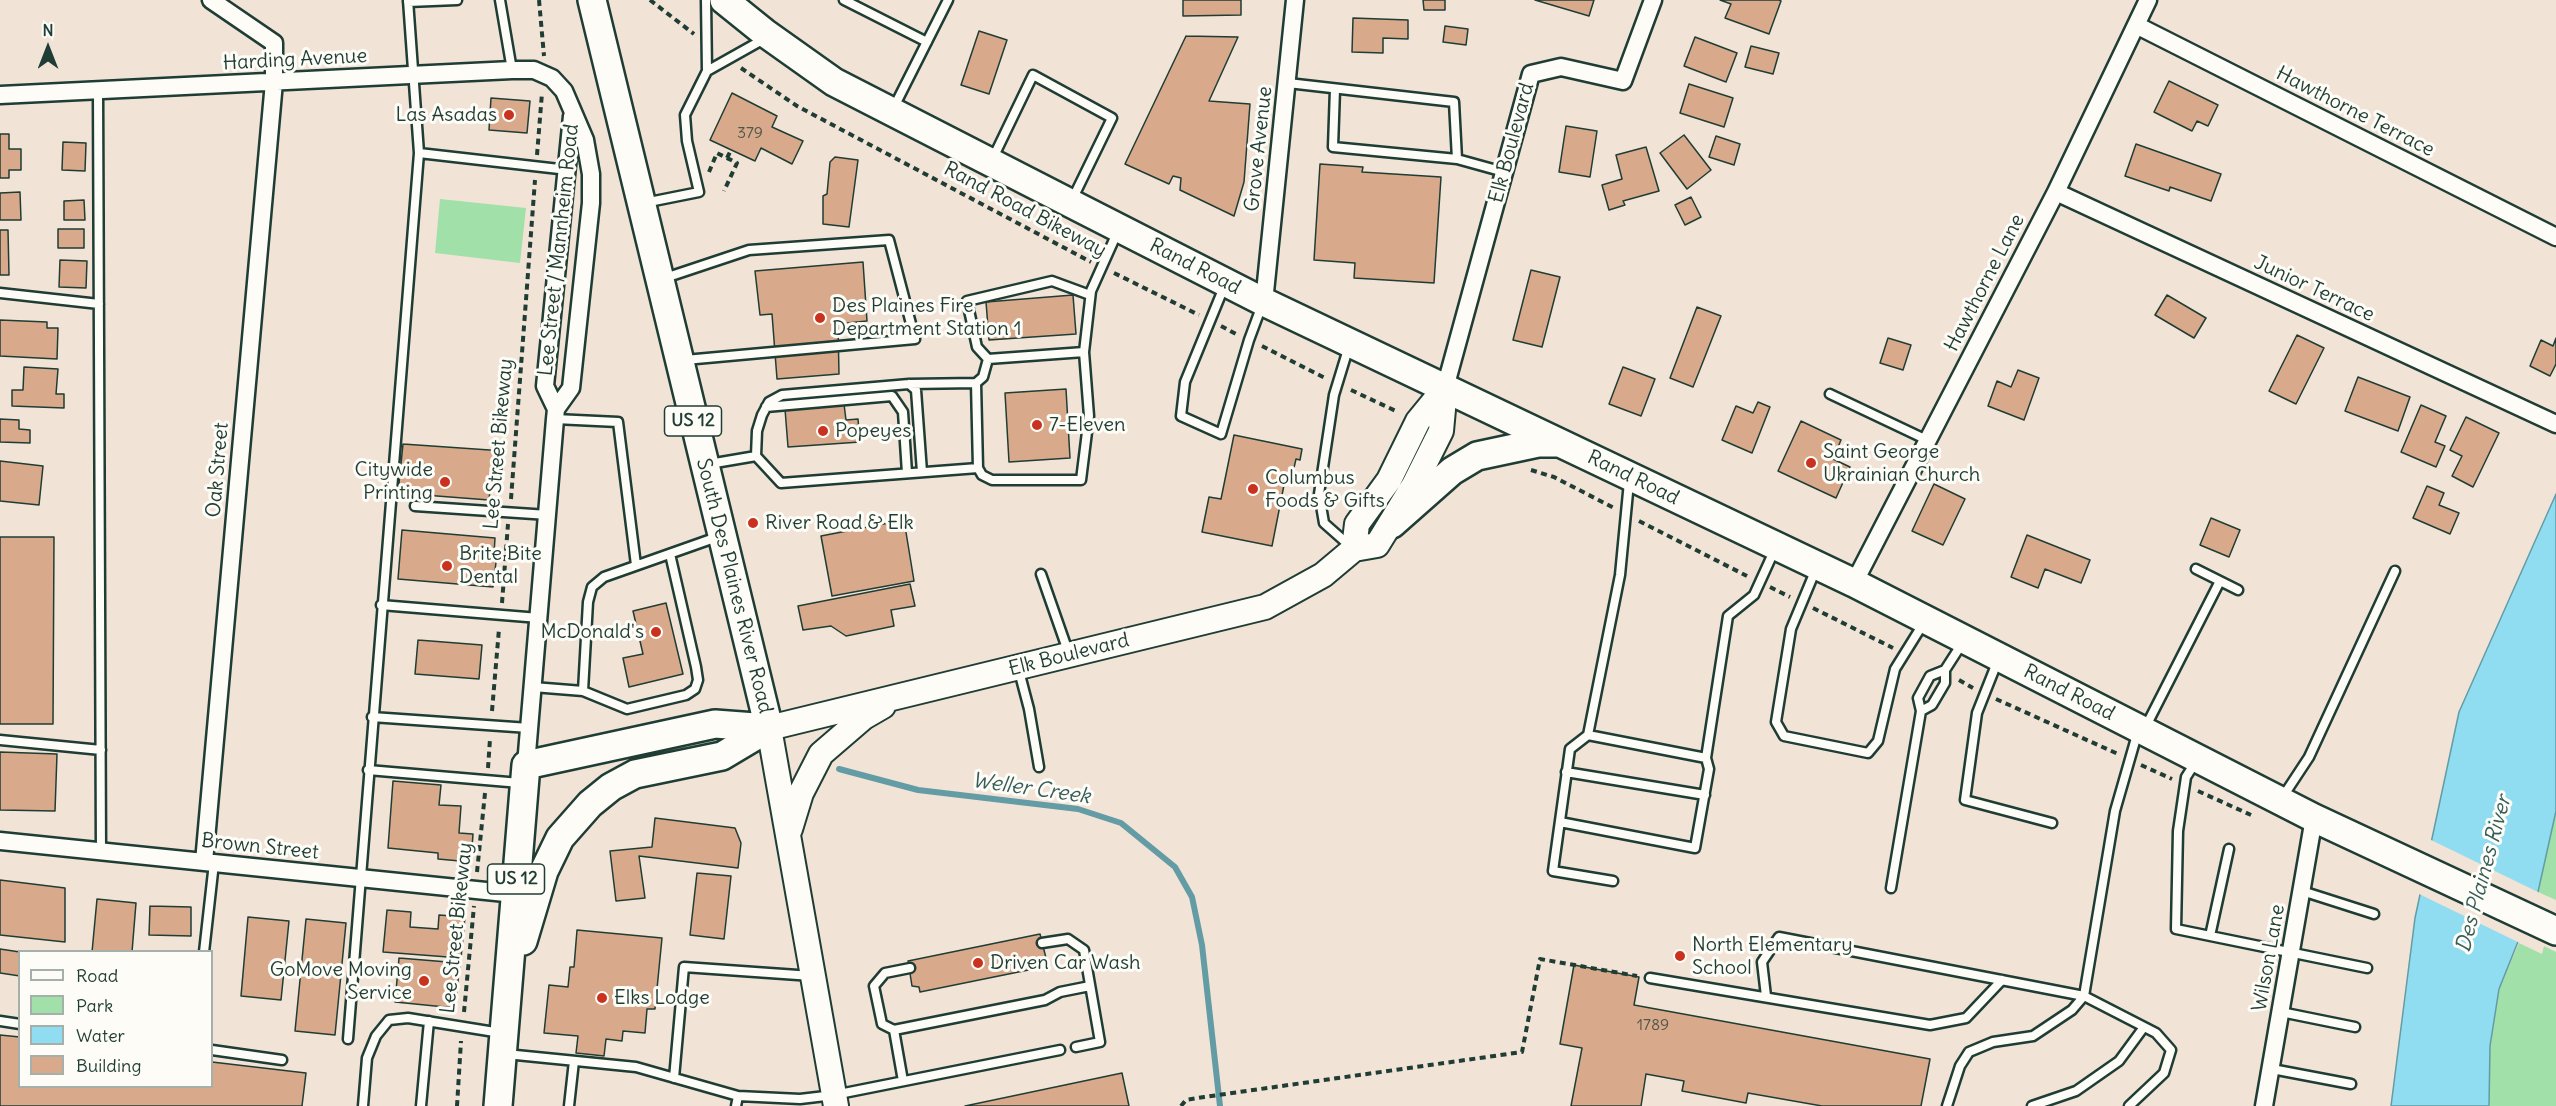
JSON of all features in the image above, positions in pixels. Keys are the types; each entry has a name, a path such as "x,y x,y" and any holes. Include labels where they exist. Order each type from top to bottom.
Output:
{"main road":[{"name":"South Des Plaines River Road","path":"592,0 658,281 769,728 835,1100"},
{"name":"Rand Road","path":"724,0 834,81 1264,302 1854,583 2314,818 2552,928"},
{"name":"Elk Boulevard","path":"507,993 544,871 560,838 590,804 611,787 635,774 722,756 769,728 1265,607 1323,575 1354,549 1377,545 1392,524 1441,430 1445,388"},
{"name":"Elk Boulevard","path":"1354,549 1357,524 1389,480 1418,421 1445,388"},
{"path":"1392,524 1452,471 1477,456 1538,443 1561,443"},
{"path":"788,834 801,793 821,754 864,717 901,696"},
{"name":"Elk Boulevard","path":"525,774 715,724 769,728"},
{"name":"Lee Street / Mannheim Road","path":"498,1106 525,774"}],"street":[{"name":"Oak Street","path":"209,863 274,82 274,43 211,0"},
{"name":"Grove Avenue","path":"1264,302 1295,0"},
{"name":"Elk Boulevard","path":"1445,388 1531,74 1561,67 1623,81 1653,0"},
{"name":"Hawthorne Lane","path":"1854,583 2056,192 2148,0"},
{"name":"Hawthorne Terrace","path":"2136,25 2556,237"},
{"name":"Harding Avenue","path":"0,95 512,70 534,70 543,74"},
{"path":"543,74 552,78 564,91 573,109"},
{"name":"Lee Street / Mannheim Road","path":"556,414 545,386 569,170 573,109"},
{"name":"Lee Street / Mannheim Road","path":"525,774 556,414 571,388 591,203 591,174 585,140 573,109"},
{"name":"Junior Terrace","path":"2056,192 2556,424"},
{"name":"Wilson Lane","path":"2265,1106 2314,818"},
{"name":"Brown Street","path":"0,841 515,894"}],"lane":[{"path":"348,1039 418,153 415,74 408,1 457,0"},
{"path":"500,0 512,70"},
{"path":"640,204 699,192 687,141 685,115 707,71 706,0"},
{"path":"844,0 927,42"},
{"path":"892,112 948,0"},
{"path":"707,71 726,58 770,36"},
{"path":"990,162 1033,75 1112,118 1070,203"},
{"path":"1288,83 1454,102 1457,159"},
{"path":"1335,88 1333,147 1457,159 1504,172"},
{"path":"98,91 101,852"},
{"path":"418,153 569,170"},
{"path":"976,383 978,468 982,475 992,480 1081,480 1089,416 1084,352 1090,295 1119,228"},
{"path":"658,281 749,250 889,240 915,339 678,360"},
{"path":"988,359 977,347 967,301 1052,280 1090,295"},
{"path":"1226,282 1185,382 1181,417 1221,434 1249,340 1264,302"},
{"path":"0,293 99,304"},
{"path":"1350,343 1337,384 1319,494 1324,522 1354,549"},
{"path":"988,359 1084,352"},
{"path":"978,468 781,483 756,456 757,430 769,402 782,395 909,384 976,383 983,377 988,359"},
{"path":"909,384 916,390 922,472"},
{"path":"1830,394 1927,440"},
{"path":"766,407 892,396 903,412 907,473"},
{"path":"556,414 618,422 636,566"},
{"path":"704,465 756,456"},
{"path":"1613,881 1553,871 1570,749 1588,735 1620,575 1626,542 1629,476"},
{"path":"415,506 548,515"},
{"path":"583,690 588,602 592,587 604,577 721,535"},
{"path":"1560,822 1695,848 1710,769 1706,758 1728,616 1754,595 1776,546"},
{"path":"532,687 583,690 627,709 686,695 695,689 698,680 696,667 670,554"},
{"path":"1817,566 1791,629 1776,722 1784,736 1868,753 1878,741 1895,669 1926,620"},
{"path":"2196,569 2238,591"},
{"path":"2280,800 2309,758 2395,571"},
{"path":"1041,574 1069,655"},
{"path":"1947,1106 1960,1066 1969,1052 1992,1042 2034,1036 2072,1010 2084,996 2115,811 2142,730 2220,581"},
{"path":"381,605 539,618"},
{"path":"1921,711 1932,705 1945,683 1945,670 1965,639"},
{"path":"1999,657 1977,713 1967,768 1965,800 2052,823"},
{"path":"1018,667 1029,709 1039,767"},
{"path":"1891,888 1921,711 1918,698 1930,676 1945,670"},
{"path":"372,717 529,728"},
{"path":"1588,735 1706,758"},
{"path":"0,740 101,750"},
{"path":"2198,759 2186,777 2178,831 2176,929 2367,968"},
{"path":"368,771 487,780 525,774"},
{"path":"1566,772 1705,795"},
{"path":"2210,936 2229,849"},
{"path":"204,950 209,863"},
{"path":"2302,891 2374,914"},
{"path":"1766,996 1762,962 1779,938 2084,996 2156,1033 2171,1050 2164,1073 2129,1106"},
{"path":"1042,943 1068,939 1084,950 1100,1042 1076,1047"},
{"path":"674,1078 684,967 813,976"},
{"path":"910,968 885,973 874,986 882,1024 894,1030 1045,1000 1060,992 1090,986"},
{"path":"1650,978 1930,1025 1966,1018 2002,980"},
{"path":"2281,1012 2355,1027"},
{"path":"363,1106 367,1058 375,1036 389,1020 408,1018 462,1027 502,1044 574,1061 636,1067 738,1096 776,1102 800,1099 835,1100 903,1081 1060,1050"},
{"path":"0,1021 18,1024"},
{"path":"421,1106 429,1021"},
{"path":"2031,1106 2076,1091 2119,1061 2144,1027"},
{"path":"894,1030 903,1081"},
{"path":"213,1050 282,1060"},
{"path":"569,1106 574,1061"},
{"path":"2272,1069 2351,1084"},
{"path":"736,1106 738,1096"}],"path":[{"name":"Lee Street Bikeway","path":"457,1106 462,1027 487,780 510,512 543,74 544,43 540,0"},
{"path":"650,0 706,43"},
{"name":"Rand Road Bikeway","path":"726,58 797,106 1102,267 1404,415"},
{"path":"727,158 731,150"},
{"path":"699,192 717,153 737,162 724,191"},
{"path":"1181,1106 1186,1100 1233,1092 1522,1052 1540,958 1650,978"}],"green space":[{"path":"440,199 526,208 520,263 435,253"},
{"path":"2556,811 2556,900 2538,892"},
{"path":"2519,943 2542,954 2544,946 2556,952 2556,1106 2489,1106 2490,1046 2499,989"}],"water":[{"name":"Des Plaines River","path":"2556,494 2556,811 2538,892 2499,989 2490,1046 2489,1106 2391,1106 2415,918 2459,712"}],"pier":[{"path":"2429,839 2540,893 2522,944 2417,893"}],"building":[{"path":"1183,0 1241,0 1241,15 1183,16"},
{"path":"1423,0 1445,0 1445,10 1424,10"},
{"path":"1535,0 1594,0 1589,16"},
{"path":"1720,0 1781,1 1769,34 1725,18 1731,4"},
{"path":"1353,18 1408,20 1408,39 1383,38 1383,53 1352,52"},
{"path":"1445,26 1468,29 1466,45 1443,42"},
{"path":"979,31 1007,40 989,94 961,85"},
{"path":"1186,36 1238,37 1209,101 1250,104 1244,182 1234,216 1180,190 1181,178 1173,176 1169,184 1125,164"},
{"path":"1695,37 1737,53 1726,82 1684,66"},
{"path":"1751,46 1779,53 1773,74 1745,67"},
{"path":"2169,81 2218,105 2208,126 2197,121 2192,131 2154,112"},
{"path":"1689,84 1733,98 1724,127 1680,113"},
{"path":"732,93 777,116 772,127 803,141 792,164 761,148 755,161 710,140"},
{"name":"Las Asadas","path":"491,98 530,101 527,133 489,130"},
{"path":"1566,126 1597,131 1590,177 1559,172"},
{"path":"0,134 9,134 9,149 21,149 21,170 9,170 9,178 0,178"},
{"path":"1684,135 1711,170 1687,189 1660,153"},
{"path":"1716,136 1740,144 1734,165 1709,157"},
{"path":"63,142 86,143 85,171 62,170"},
{"path":"2136,144 2221,174 2211,201 2170,187 2169,191 2125,176"},
{"path":"1646,147 1659,191 1623,201 1625,205 1609,210 1602,185 1622,179 1616,155"},
{"path":"835,157 858,160 849,227 823,224 823,196 827,194 830,162"},
{"path":"1320,164 1363,167 1362,172 1441,177 1434,283 1354,278 1355,263 1314,260"},
{"path":"20,192 21,220 0,220 0,193"},
{"path":"1691,197 1701,217 1685,225 1675,205"},
{"path":"84,200 85,220 64,220 64,201"},
{"path":"58,229 84,229 84,248 58,248"},
{"path":"0,230 8,230 9,275 0,275"},
{"path":"60,260 87,261 86,288 59,287"},
{"name":"Des Plaines Fire Department Station 1","path":"863,262 867,321 838,324 839,374 777,379 772,314 760,315 755,271"},
{"path":"1531,270 1560,277 1542,347 1513,340"},
{"path":"1073,295 1076,334 989,340 986,302"},
{"path":"2167,295 2206,318 2194,338 2155,315"},
{"path":"1697,307 1721,316 1693,387 1670,378"},
{"path":"0,320 47,322 47,328 58,328 57,359 0,356"},
{"path":"2297,335 2324,348 2296,404 2269,391"},
{"path":"1888,338 1911,345 1903,370 1880,363"},
{"path":"2556,338 2556,364 2550,376 2530,366 2541,340 2553,346"},
{"path":"24,367 58,369 56,394 64,394 64,408 12,406 12,390 23,390"},
{"path":"1623,367 1655,379 1641,416 1609,404"},
{"path":"2018,370 2039,378 2024,420 1988,406 1997,381 2011,387"},
{"path":"2358,377 2410,397 2398,431 2345,411"},
{"name":"7-Eleven","path":"1066,389 1070,458 1009,462 1005,393"},
{"path":"1758,402 1770,407 1752,453 1722,440 1736,406 1753,413"},
{"name":"Popeyes","path":"844,404 846,420 858,419 860,442 788,447 785,409"},
{"path":"2421,405 2446,416 2435,442 2445,446 2436,467 2401,452"},
{"path":"2466,417 2499,433 2473,487 2452,476 2462,456 2450,450"},
{"path":"0,419 19,420 19,429 30,430 30,443 0,442"},
{"name":"Saint George Ukrainian Church","path":"1801,421 1841,440 1833,459 1850,467 1836,498 1778,471"},
{"name":"Columbus Foods & Gifts","path":"1234,435 1302,449 1300,460 1296,459 1291,481 1285,480 1272,546 1202,532 1209,497 1221,499"},
{"name":"Citywide Printing","path":"403,444 504,451 502,470 492,469 489,500 398,493"},
{"path":"0,461 43,466 39,505 0,501"},
{"path":"1934,484 1965,499 1943,545 1912,531"},
{"path":"2427,486 2444,493 2439,505 2459,513 2450,534 2413,518"},
{"path":"2211,518 2240,530 2229,557 2200,545"},
{"path":"904,520 914,581 832,596 821,536"},
{"name":"Brite Bite Dental","path":"402,530 495,538 494,554 497,554 493,587 398,579"},
{"path":"2027,535 2090,560 2081,583 2045,569 2038,588 2011,577"},
{"path":"0,537 54,537 53,724 0,724"},
{"path":"910,584 915,606 891,610 894,626 846,636 831,626 803,630 798,606"},
{"name":"McDonald's","path":"666,603 683,674 629,687 623,658 643,654 633,611"},
{"path":"418,640 482,645 479,679 415,674"},
{"path":"0,752 57,754 55,811 0,810"},
{"path":"393,781 441,785 439,805 461,806 459,833 473,834 471,862 438,859 438,853 388,848"},
{"path":"655,818 735,828 741,843 738,868 639,856 645,898 616,901 610,851 652,847"},
{"path":"697,873 731,876 724,939 690,935"},
{"path":"0,880 65,888 65,942 0,935"},
{"path":"97,899 136,903 132,950 92,950"},
{"path":"150,906 191,907 191,936 149,935"},
{"path":"387,910 411,912 410,927 438,929 439,915 465,917 461,958 383,952"},
{"path":"248,917 289,921 281,1000 241,996"},
{"path":"306,919 346,923 335,1035 295,1031"},
{"name":"Elks Lodge","path":"577,930 662,938 655,1009 647,1009 645,1033 623,1031 622,1041 606,1039 604,1056 576,1053 578,1036 544,1033 549,985 568,987 570,967 574,967"},
{"name":"Driven Car Wash","path":"1040,934 1048,966 920,992 919,987 912,986 908,961"},
{"path":"0,949 18,952 18,976 0,973"},
{"path":"399,958 460,963 455,1008 395,1002"},
{"path":"1574,965 1639,977 1634,1005 1930,1059 1921,1106 1822,1106 1748,1093 1746,1103 1682,1091 1684,1081 1646,1074 1641,1106 1571,1106 1582,1048 1560,1044"},
{"path":"0,1035 18,1037 18,1088 213,1088 213,1062 306,1073 302,1106 0,1106"},
{"path":"1122,1073 1129,1106 965,1106"}],"waterway":[{"name":"Weller Creek","path":"839,769 918,790 1078,809 1121,823 1175,867 1192,897 1202,945 1220,1106"}],"place":[{"name":"Las Asadas","path":"509,115"},
{"name":"Des Plaines Fire Department Station 1","path":"820,318"},
{"name":"7-Eleven","path":"1037,425"},
{"name":"Popeyes","path":"823,431"},
{"name":"Saint George Ukrainian Church","path":"1811,463"},
{"name":"Citywide Printing","path":"445,482"},
{"name":"Columbus Foods & Gifts","path":"1253,489"},
{"name":"River Road & Elk","path":"753,523"},
{"name":"Brite Bite Dental","path":"447,566"},
{"name":"McDonald's","path":"656,632"},
{"name":"North Elementary School","path":"1680,956"},
{"name":"Driven Car Wash","path":"978,963"},
{"name":"GoMove Moving Service","path":"424,981"},
{"name":"Elks Lodge","path":"602,998"}]}
